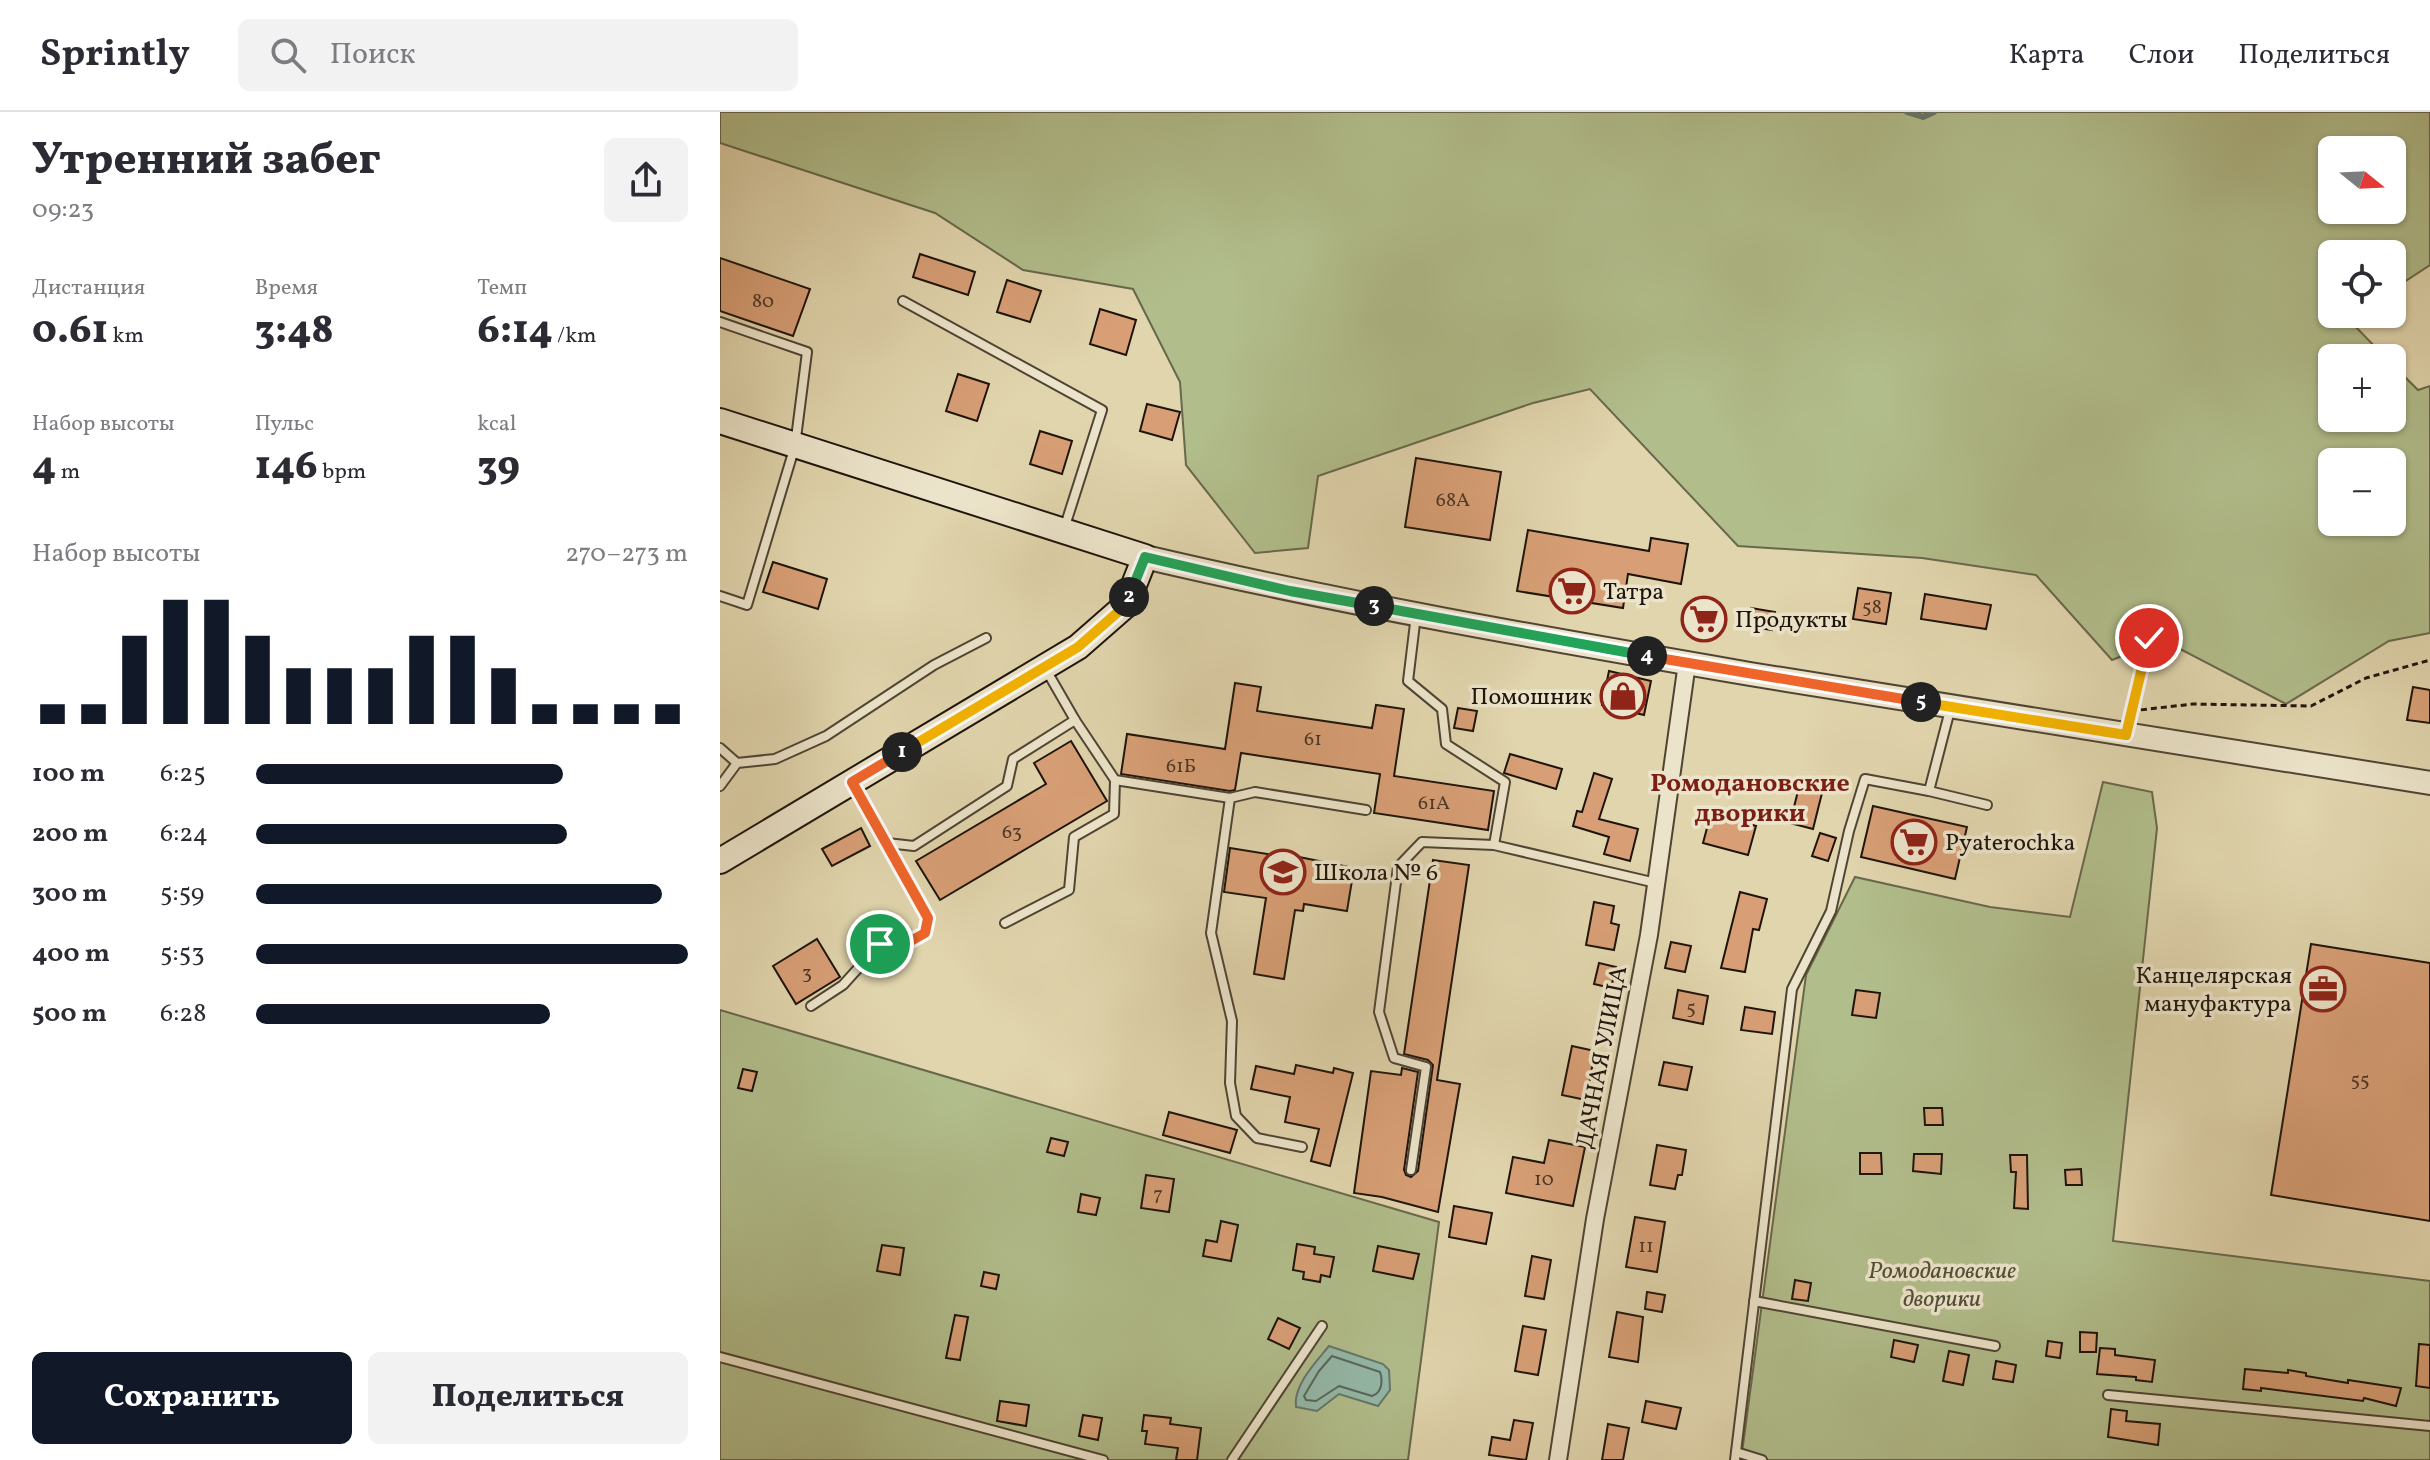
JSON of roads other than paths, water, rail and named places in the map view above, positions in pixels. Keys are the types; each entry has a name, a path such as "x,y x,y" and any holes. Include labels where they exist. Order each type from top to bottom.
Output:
{"main road":[{"path":"720,421 1145,557 1126,605 1078,647 720,861"}],"street":[{"path":"1145,557 1290,591 1687,663 2430,783"},
{"name":"ДАЧНАЯ УЛИЦА","path":"1558,1460 1595,1219 1649,935 1687,663"}],"lane":[{"path":"903,301 1102,410 1064,530"},
{"path":"720,322 807,352 795,446 747,605 720,596"},
{"path":"1416,614 1408,681 1442,709 1446,744 1505,782 1494,845"},
{"path":"720,748 737,763 775,759 826,736 934,665 986,638"},
{"path":"1005,923 1069,890 1074,837 1114,814 1115,780 1075,720 1045,667"},
{"path":"1929,791 1950,707"},
{"path":"887,843 914,846 1007,786 1013,759 1075,720"},
{"path":"720,786 737,763"},
{"path":"1762,1460 1735,1456 1792,989 1831,911 1849,831 1865,779 1987,805"},
{"path":"1115,780 1230,798 1255,792 1366,810"},
{"path":"811,1006 843,985 880,944 902,946 925,933 928,918 852,782"},
{"path":"1230,798 1211,933 1232,1021 1230,1083 1236,1116 1257,1138 1302,1147"},
{"path":"1411,1170 1426,1067 1394,1058 1379,1012 1398,867 1422,842 1494,845 1656,883"},
{"path":"1754,1301 1995,1346"},
{"path":"1232,1460 1322,1326"},
{"path":"720,1357 1103,1460"},
{"path":"2108,1395 2430,1426"}],"water":[{"path":"1329,1346 1383,1364 1389,1370 1390,1390 1378,1406 1339,1394 1317,1411 1296,1407 1302,1382"}],"waterway":[{"path":"1907,112 1923,117 1934,112"}],"place":[{"name":"Татра","path":"1572,591"},
{"name":"Продукты","path":"1704,619"},
{"name":"Помошник","path":"1623,696"},
{"name":"Pyaterochka","path":"1914,842"},
{"name":"Школа № 6","path":"1283,872"},
{"name":"Канцелярская мануфактура","path":"2323,989"}],"district":[{"name":"Ромодановские дворики","path":"1750,797"}]}
